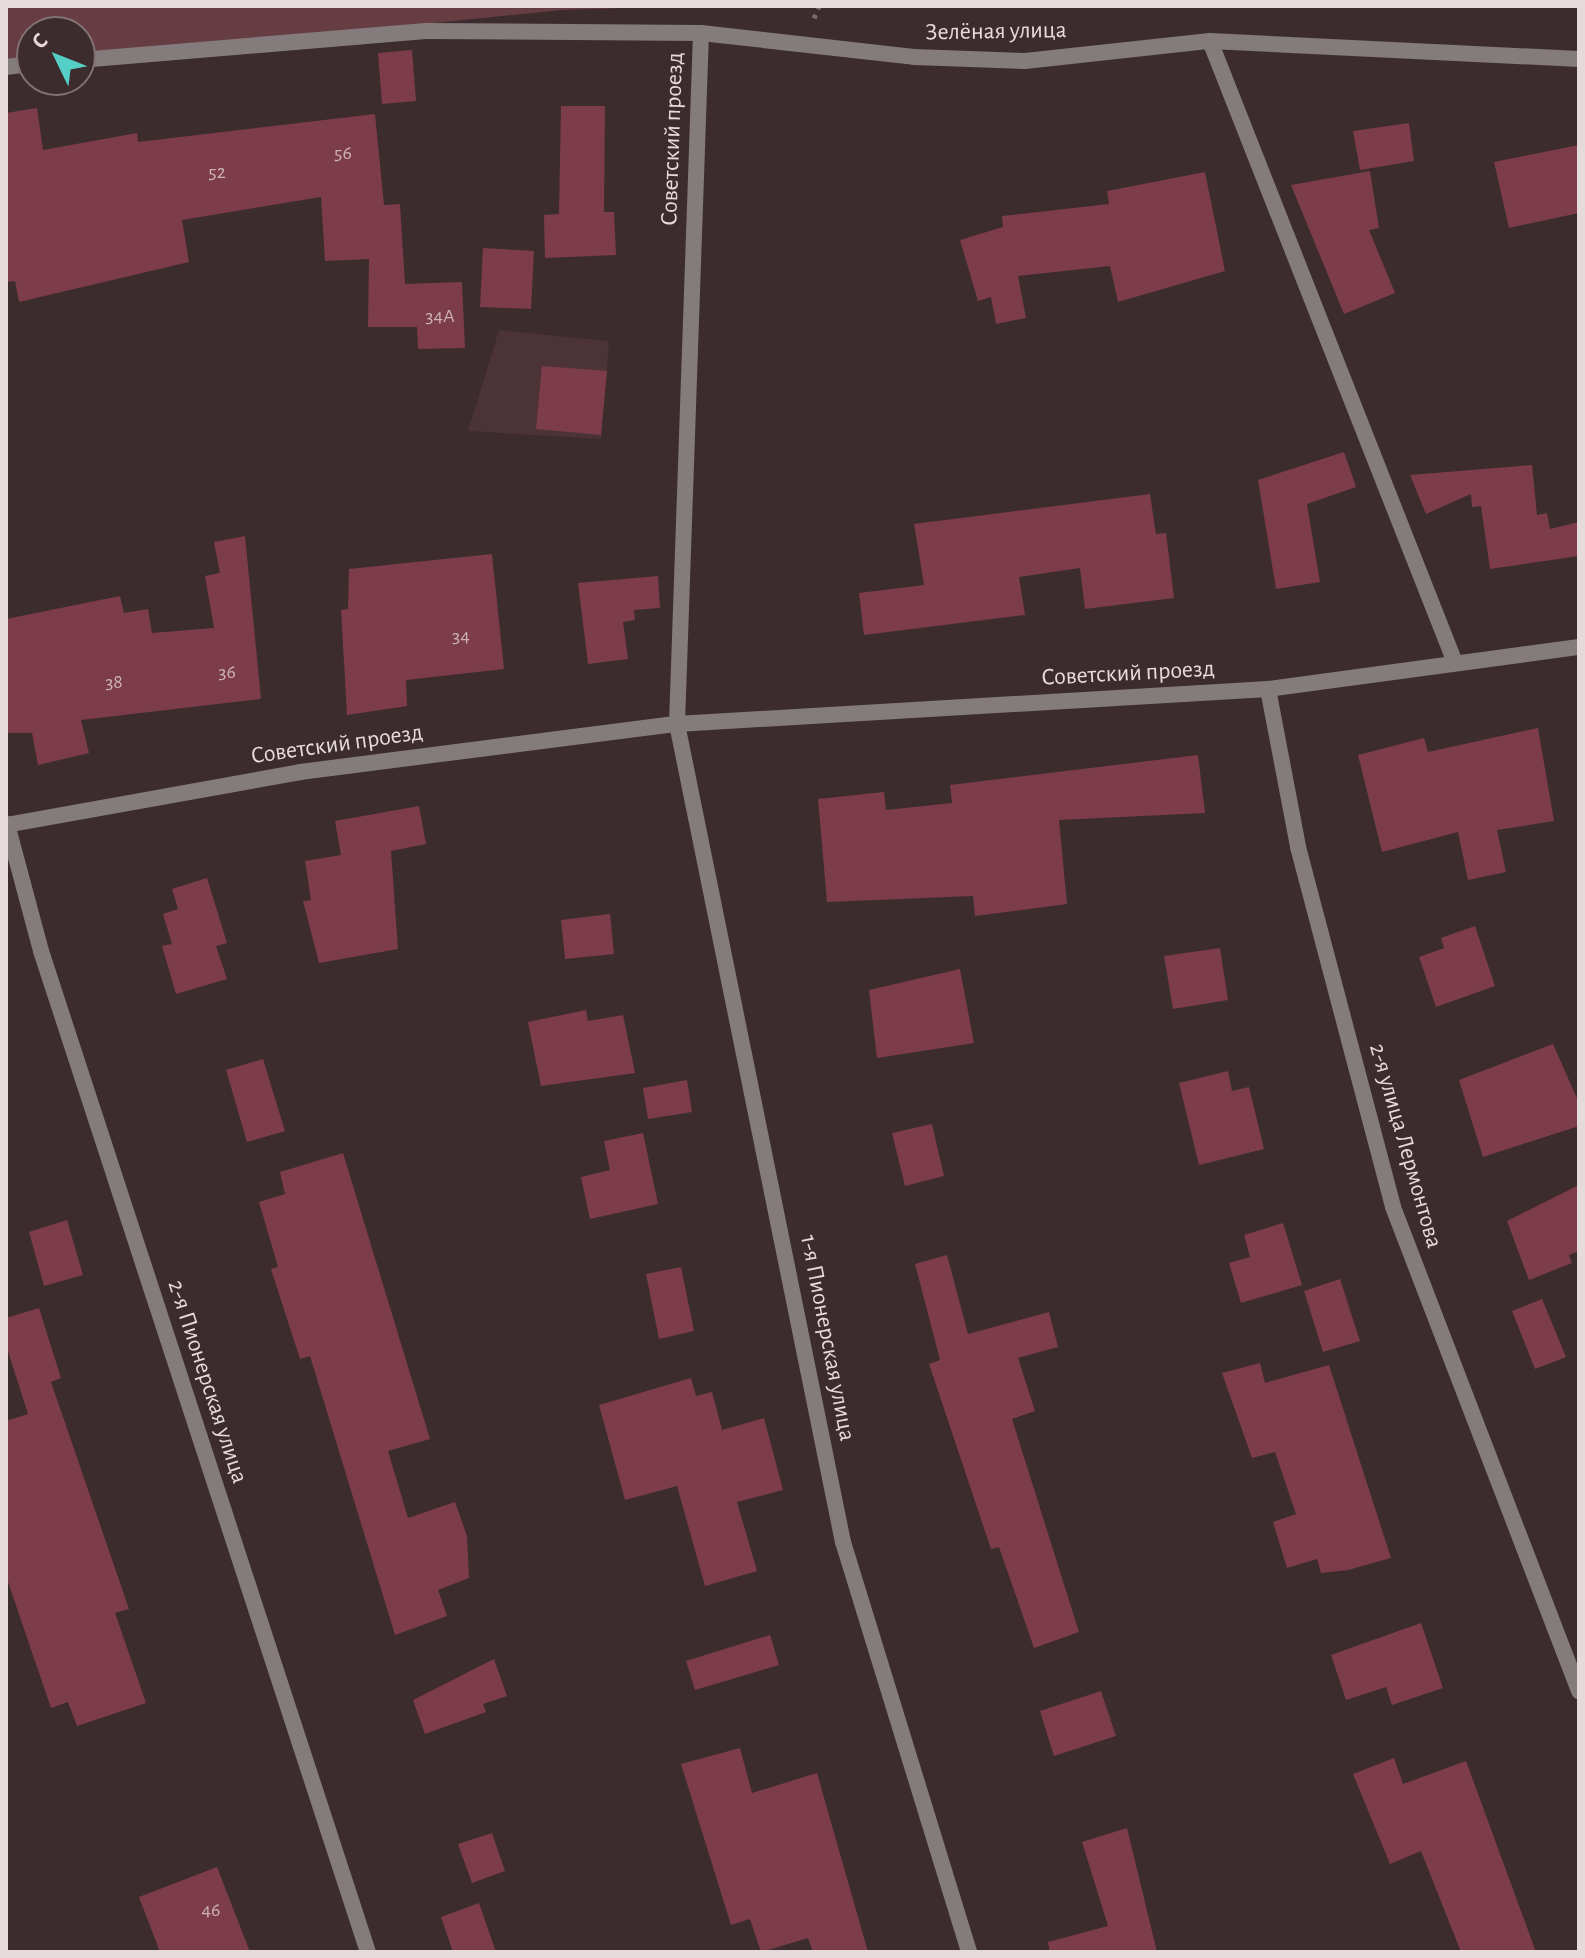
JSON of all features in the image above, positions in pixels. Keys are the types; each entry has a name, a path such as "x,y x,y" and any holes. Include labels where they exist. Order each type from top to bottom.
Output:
{"street":[{"name":"Советский проезд","path":"96,59 426,31 701,33 677,724"},
{"name":"Зелёная улица","path":"701,33 914,57 1025,61 1210,41 1579,59"},
{"path":"1210,41 1454,660"},
{"name":"Советский проезд","path":"7,824 300,772 677,724 1268,689 1454,660 1579,647"},
{"name":"2-я улица Лермонтова","path":"1268,689 1298,847 1393,1207 1579,1691"},
{"name":"1-я Пионерская улица","path":"677,724 843,1542 969,1952"},
{"name":"2-я Пионерская улица","path":"7,824 41,951 368,1952"}],"shaded area":[{"path":"6,6 685,6 562,10 96,57 96,16 16,16 16,64 6,65"},
{"path":"499,330 609,341 601,439 468,431"}],"building":[{"path":"412,50 416,101 382,104 378,53"},
{"path":"561,106 605,106 604,212 614,212 616,255 545,258 544,215 559,214"},
{"path":"37,108 43,150 137,133 138,142 375,114 384,205 400,204 405,284 462,282 465,348 418,349 417,327 368,327 369,259 325,261 321,197 182,220 189,262 19,302 15,281 6,282 6,113"},
{"path":"1409,123 1414,161 1360,170 1353,131"},
{"path":"1579,145 1579,213 1509,228 1494,162"},
{"path":"1370,171 1379,228 1369,230 1395,293 1344,314 1291,185"},
{"path":"1205,172 1225,271 1118,302 1110,266 1018,276 1026,318 996,324 991,297 978,301 960,240 1003,227 1002,216 1109,204 1107,191"},
{"path":"483,248 534,251 531,309 480,307"},
{"path":"542,366 607,371 601,435 536,429"},
{"path":"1344,452 1356,487 1307,504 1320,582 1276,589 1258,480"},
{"path":"1532,465 1537,515 1547,513 1550,529 1579,522 1579,556 1490,569 1481,506 1472,507 1471,494 1426,514 1410,475"},
{"path":"1150,494 1156,534 1166,533 1174,598 1085,609 1080,568 1019,577 1025,615 864,635 859,593 924,585 914,524"},
{"path":"245,536 261,699 81,720 89,753 38,765 32,733 6,733 6,619 120,596 124,613 148,609 152,633 214,628 205,576 220,573 214,542"},
{"path":"492,554 504,669 406,680 407,706 347,715 341,610 348,609 349,569"},
{"path":"658,576 660,608 634,610 635,620 623,622 628,659 588,664 578,583"},
{"path":"1538,728 1554,821 1497,830 1506,872 1468,880 1458,832 1382,852 1358,755 1424,738 1428,752"},
{"path":"1198,755 1205,813 1059,820 1067,904 975,916 973,896 827,902 818,799 884,792 886,810 952,803 950,785"},
{"path":"419,806 426,844 391,851 398,949 319,963 303,901 311,900 305,861 341,855 335,821"},
{"path":"207,878 227,943 216,946 227,979 176,994 162,946 172,944 163,914 178,909 172,889"},
{"path":"610,914 614,954 565,959 561,920"},
{"path":"1475,926 1495,986 1436,1007 1419,957 1444,948 1441,938"},
{"path":"1220,948 1228,1000 1173,1009 1164,956"},
{"path":"960,969 974,1043 877,1058 869,990"},
{"path":"586,1010 588,1021 623,1015 635,1073 541,1086 528,1022"},
{"path":"1553,1044 1579,1103 1579,1126 1483,1157 1459,1080"},
{"path":"263,1059 285,1131 247,1142 226,1070"},
{"path":"1228,1071 1232,1091 1249,1087 1264,1149 1199,1165 1179,1083"},
{"path":"687,1080 692,1112 648,1119 643,1088"},
{"path":"932,1124 944,1176 905,1186 892,1133"},
{"path":"643,1133 658,1204 590,1219 581,1177 610,1170 604,1141"},
{"path":"343,1153 430,1439 388,1451 408,1518 455,1502 467,1536 469,1578 438,1590 447,1616 395,1635 310,1356 300,1359 271,1269 278,1267 259,1202 285,1194 280,1172"},
{"path":"1579,1185 1579,1251 1569,1255 1572,1263 1529,1280 1507,1221"},
{"path":"67,1220 83,1275 44,1286 29,1232"},
{"path":"1283,1223 1302,1285 1241,1303 1229,1263 1250,1257 1244,1235"},
{"path":"947,1255 968,1334 1049,1312 1058,1347 1018,1358 1035,1411 1012,1419 1079,1632 1034,1648 999,1547 991,1549 929,1364 940,1360 915,1264"},
{"path":"681,1267 694,1331 659,1339 646,1274"},
{"path":"1340,1279 1360,1341 1323,1352 1304,1291"},
{"path":"1542,1299 1566,1357 1535,1369 1512,1311"},
{"path":"39,1308 61,1378 51,1382 129,1609 115,1613 146,1703 77,1726 68,1702 51,1708 6,1576 6,1421 28,1414 6,1345 6,1318"},
{"path":"1260,1363 1265,1383 1329,1365 1391,1558 1348,1570 1321,1573 1317,1559 1287,1568 1273,1522 1296,1514 1275,1452 1252,1458 1222,1373"},
{"path":"691,1378 696,1396 712,1392 722,1430 764,1418 783,1490 737,1502 757,1571 705,1586 677,1486 625,1500 599,1405"},
{"path":"1421,1623 1443,1688 1392,1705 1386,1687 1346,1700 1331,1655"},
{"path":"770,1635 779,1665 695,1690 686,1661"},
{"path":"494,1659 507,1696 483,1704 486,1712 425,1734 413,1700"},
{"path":"1101,1691 1116,1736 1054,1756 1040,1711"},
{"path":"740,1748 752,1793 817,1773 868,1952 813,1952 808,1938 761,1952 750,1919 731,1925 681,1764"},
{"path":"1394,1758 1403,1784 1466,1761 1536,1952 1461,1952 1421,1851 1390,1864 1353,1774"},
{"path":"1127,1828 1157,1952 1050,1952 1048,1942 1108,1926 1082,1842"},
{"path":"492,1833 505,1871 472,1883 458,1844"},
{"path":"217,1867 250,1952 160,1952 139,1897"},
{"path":"479,1903 496,1952 453,1952 441,1917"}]}
